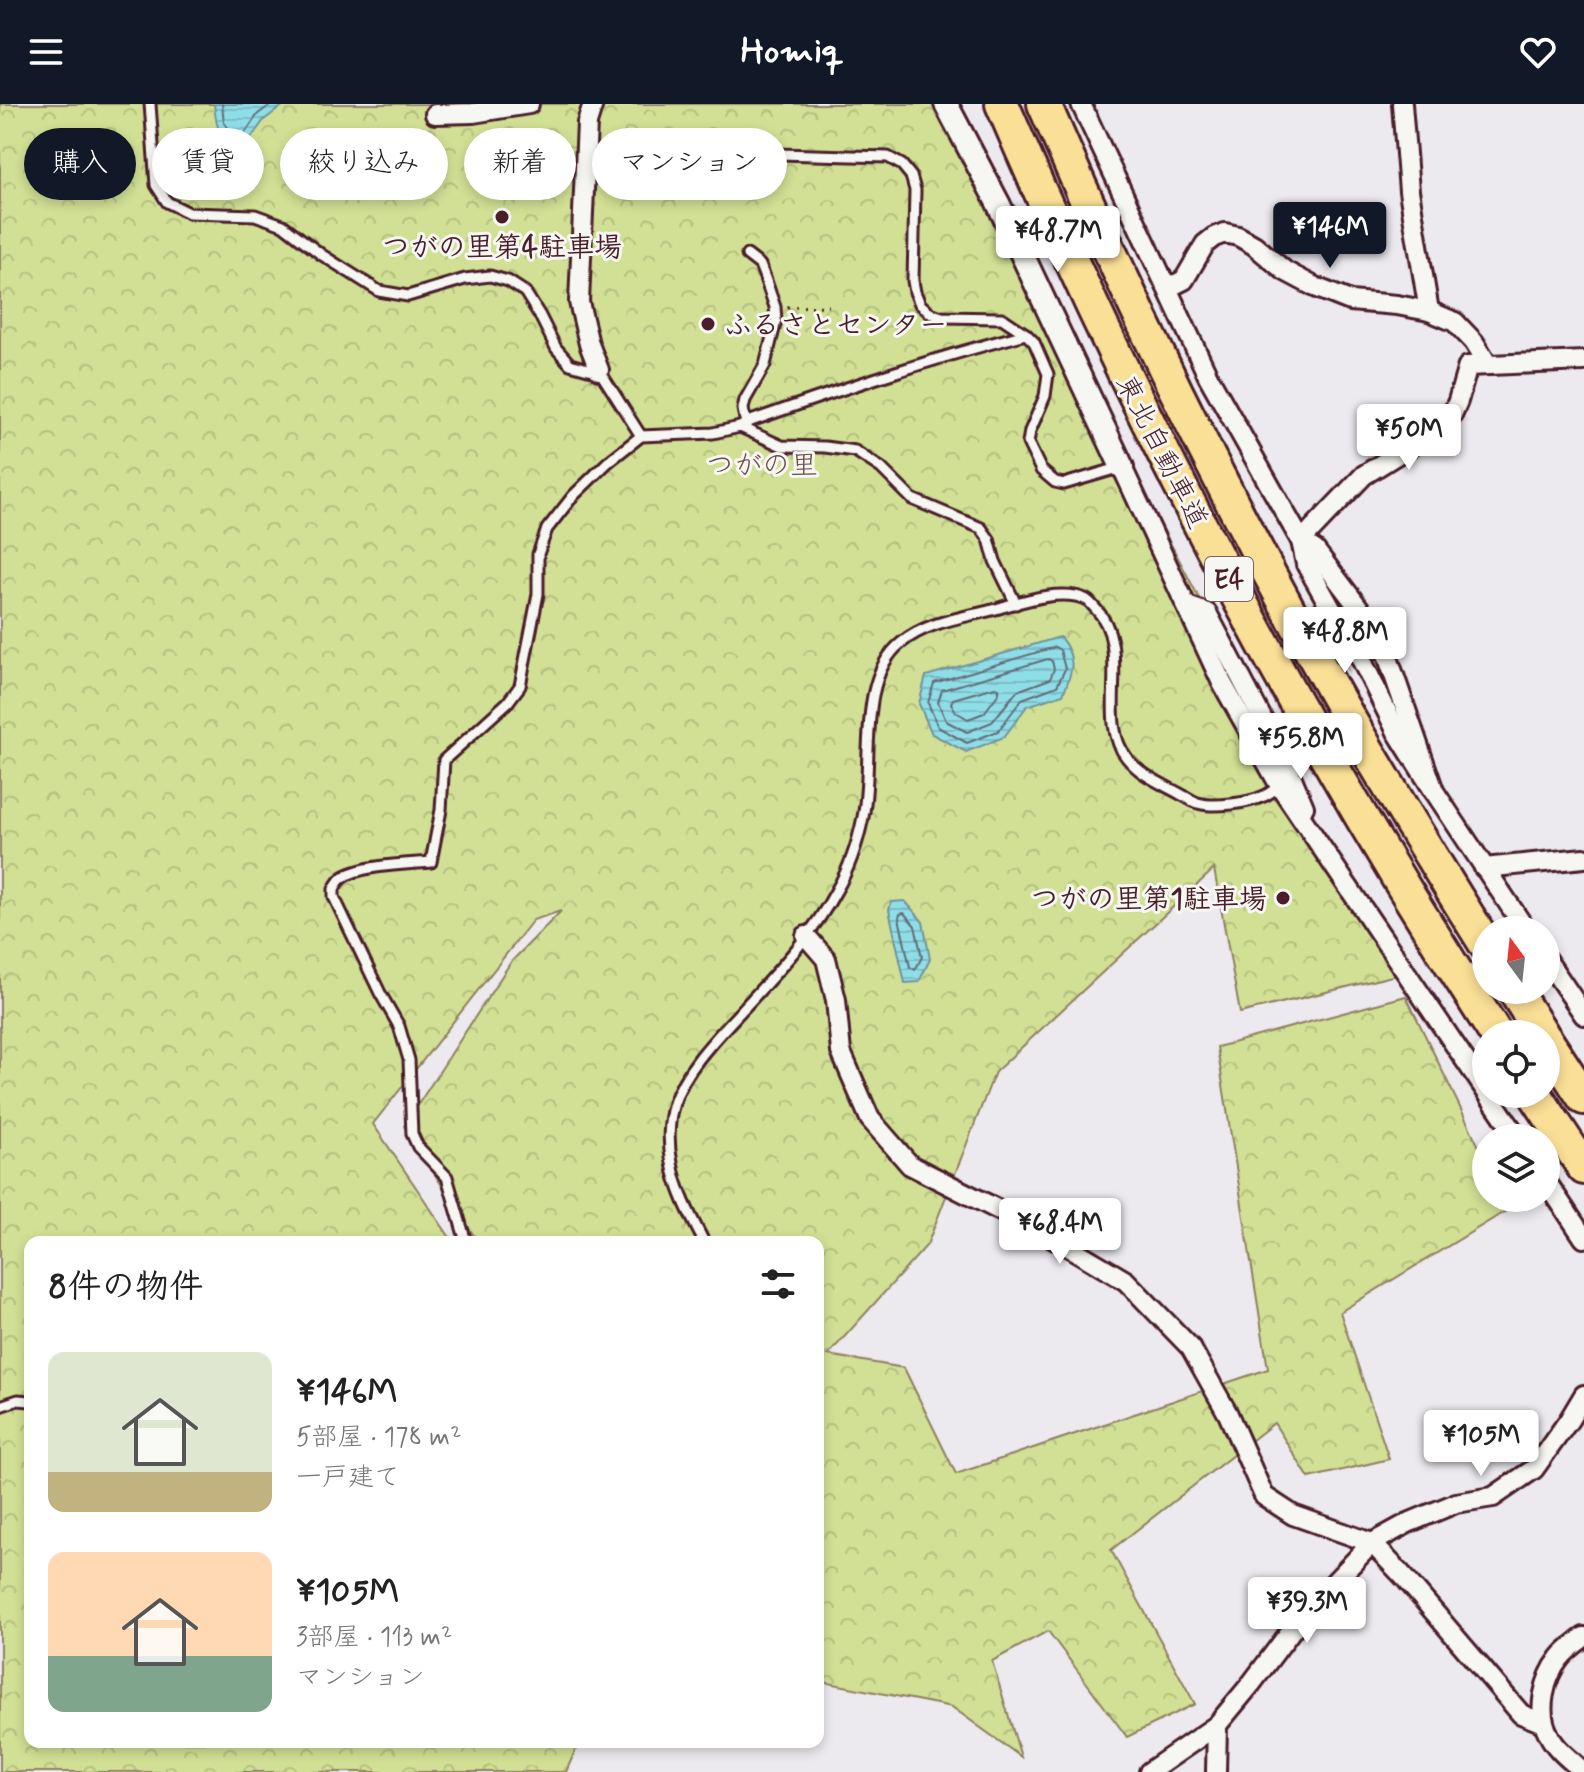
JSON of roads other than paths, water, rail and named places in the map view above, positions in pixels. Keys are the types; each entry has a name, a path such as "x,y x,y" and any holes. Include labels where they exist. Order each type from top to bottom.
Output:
{"highway":[{"name":"東北自動車道","path":"1002,104 1117,360 1208,541 1384,856 1487,1020"},
{"name":"東北自動車道","path":"1044,104 1160,360 1243,523 1340,702 1472,922"},
{"path":"1560,1061 1584,1098"},
{"path":"1544,1108 1584,1168"}],"street":[{"path":"435,114 473,113 529,104"},
{"path":"593,104 587,123 579,302 599,370"},
{"path":"946,104 998,203 1222,683 1280,786 1472,1071"},
{"path":"1081,104 1208,376 1301,541 1306,564 1342,628 1353,660 1517,916"},
{"path":"1402,104 1409,191 1429,311"},
{"path":"1166,285 1184,280 1205,244 1214,237 1225,233 1238,236 1285,271 1350,301 1429,311 1455,322 1474,342 1488,365"},
{"path":"1301,541 1364,475 1441,427 1452,415 1468,366 1584,361"},
{"path":"1301,541 1315,550 1359,608 1385,649 1434,791"},
{"path":"1187,606 1207,613 1266,707 1318,843"},
{"path":"1484,868 1584,858"},
{"path":"806,936 826,959 836,1000 841,1052 870,1119 910,1165 1052,1237 1126,1281 1191,1348 1228,1414 1264,1496 1293,1515 1372,1543 1521,1714 1543,1723"},
{"path":"1560,980 1584,1015"},
{"path":"1560,1202 1584,1238"},
{"path":"1149,1772 1217,1725 1302,1616 1372,1543 1408,1523 1456,1503 1493,1497 1534,1469 1584,1395"},
{"path":"1584,1637 1560,1657 1547,1680 1543,1703 1543,1723 1550,1738 1584,1772"},
{"path":"1216,1772 1217,1725"}],"lane":[{"path":"150,104 156,185 167,202 189,213 255,215 283,225 322,255 379,291 408,296 465,279 490,276 508,281 525,292 556,348 570,364 599,370 641,436"},
{"path":"787,154 888,157 902,165 911,176 915,190 913,281 920,304 930,313 942,317 1002,318 1034,342 1048,374 1045,396 1028,443 1041,470 1055,482 1064,484 1122,467"},
{"path":"743,426 745,400 765,365 776,321 775,307 760,265 747,255"},
{"path":"464,1236 447,1177 418,1147 412,1134 409,1060 399,1026 334,897 334,889 341,879 357,872 389,865 431,862 441,810 444,760 508,702 520,686 538,594 538,554 547,529 573,496 641,436 713,433 743,426 851,386 953,353 1026,334"},
{"path":"743,426 782,446 855,451 881,468 912,499 981,528 989,539 995,561 1016,604"},
{"path":"701,1236 671,1162 669,1130 675,1102 710,1044 780,968 837,890 860,827 869,773 874,690 884,664 898,645 937,623 1058,594 1087,600 1105,618 1112,643 1114,729 1125,757 1143,774 1200,804 1233,804 1264,796 1280,786"},
{"path":"0,1406 24,1400"}],"water":[{"path":"214,104 285,104 258,128 219,128"},
{"path":"1060,637 1072,665 1063,694 1027,706 1004,737 966,752 932,734 919,704 926,676"},
{"path":"905,901 923,922 930,959 919,982 905,983 889,910 891,902"}],"tunnel":[{"path":"1273,703 1346,664"}],"place":[{"name":"つがの里第4駐車場","path":"502,217"},
{"name":"ふるさとセンター","path":"708,324"},
{"name":"つがの里第1駐車場","path":"1283,898"}],"park label":[{"name":"つがの里","path":"762,464"}]}
